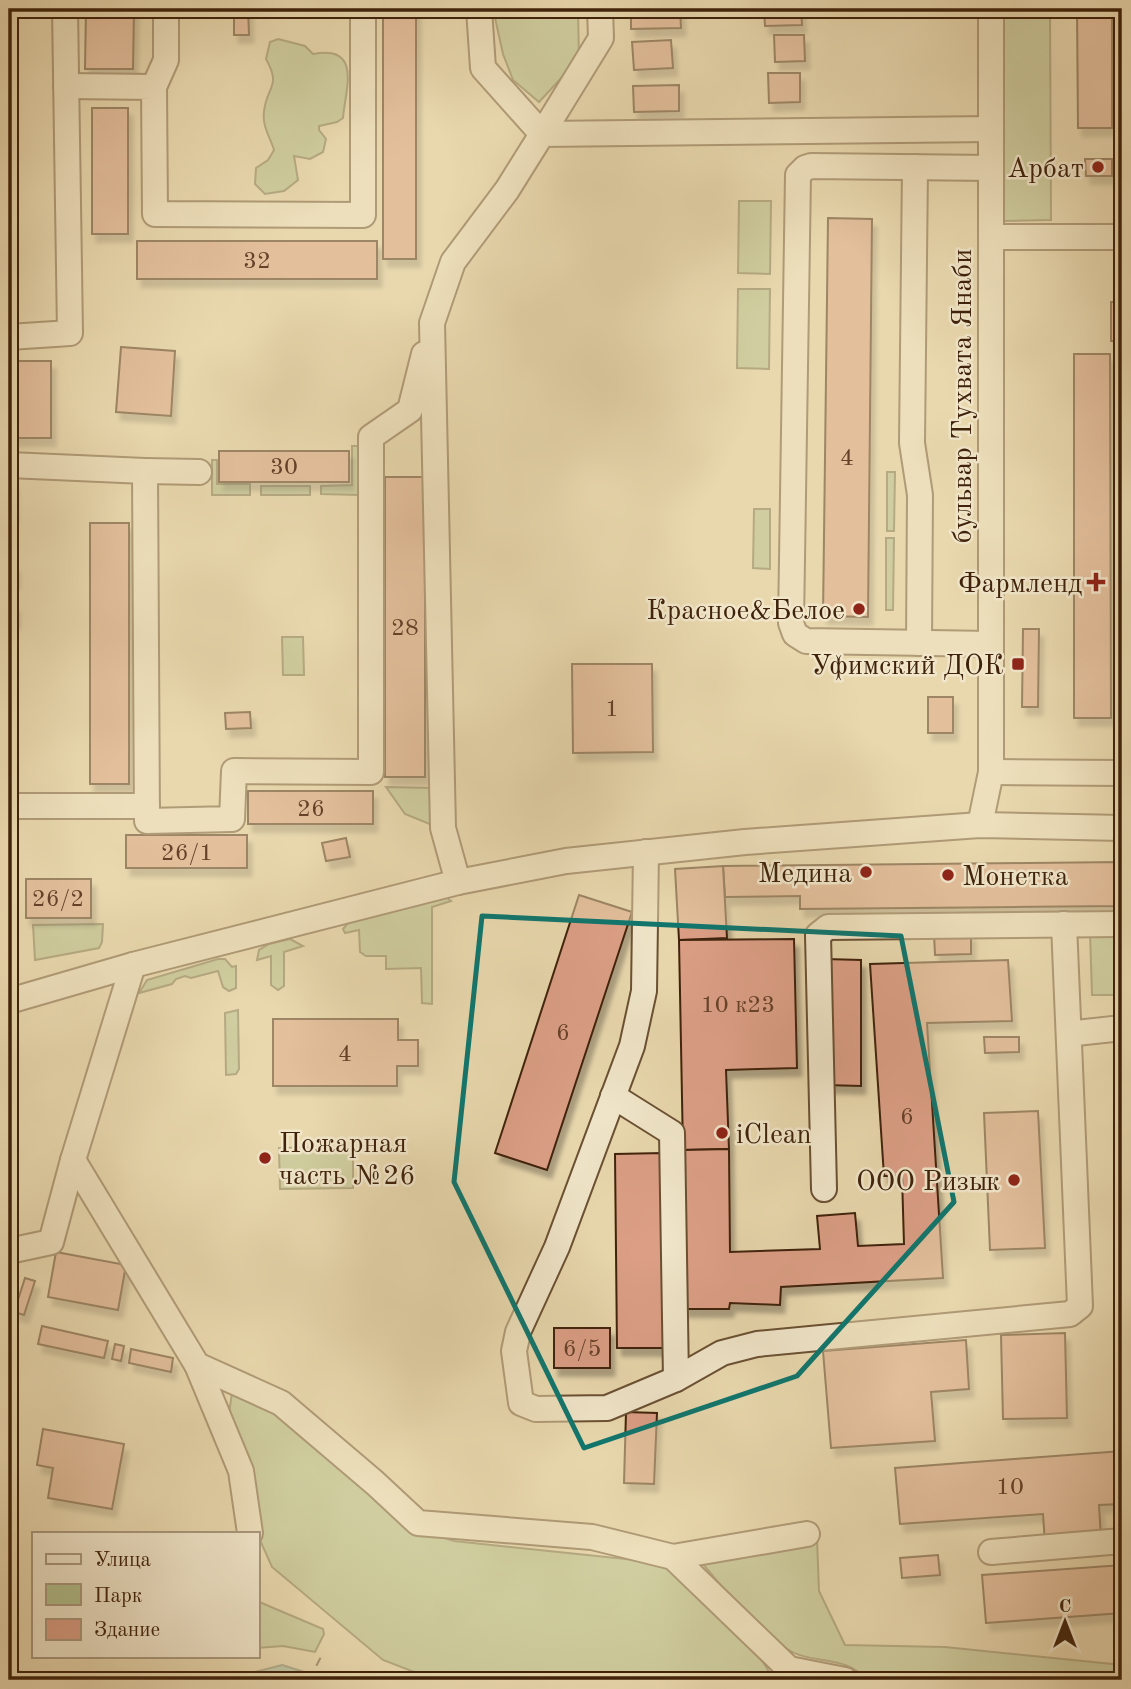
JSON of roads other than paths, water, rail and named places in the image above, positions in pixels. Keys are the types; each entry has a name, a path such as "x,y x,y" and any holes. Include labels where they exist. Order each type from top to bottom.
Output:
{"street":[{"path":"9,337 70,333 65,9"},
{"path":"166,9 166,60 154,87 155,214 363,215 363,9"},
{"path":"479,9 483,68 542,134 991,129"},
{"path":"145,471 147,821 232,819 234,771 371,772 371,437 410,410 432,323 453,262 500,199 601,38 600,9"},
{"name":"бульвар Тухвата Янаби","path":"979,825 991,772 991,9"},
{"path":"66,86 154,87"},
{"path":"991,168 811,166 801,171 796,180 791,622 794,634 806,641 991,644"},
{"path":"915,167 912,443 920,495 919,643"},
{"path":"991,237 1122,237"},
{"path":"432,323 443,828 458,881"},
{"path":"9,465 199,472"},
{"path":"991,772 1122,773"},
{"path":"9,806 147,806"},
{"path":"9,1001 133,965 458,881 566,860 745,842 979,825 1122,828"},
{"path":"646,852 644,991 632,1046 557,1247 518,1332 514,1351 521,1404 536,1409 607,1408 676,1379 722,1353 757,1343 1070,1314 1080,1306 1064,924"},
{"path":"824,1189 818,935 828,927 1122,924"},
{"path":"9,1251 51,1242 73,1160 133,965"},
{"path":"1076,1033 1122,1028"},
{"path":"613,1096 672,1133 676,1379"},
{"path":"73,1160 197,1365 241,1471 250,1532"},
{"path":"197,1365 281,1403 418,1523 592,1537 673,1557 807,1534"},
{"path":"991,1552 1122,1541"},
{"path":"673,1557 789,1670 845,1680"}],"place":[{"name":"Арбат","path":"1098,167"},
{"name":"Фармленд","path":"1096,582"},
{"name":"Красное&Белое","path":"859,609"},
{"name":"Уфимский ДОК","path":"1018,664"},
{"name":"Медина","path":"866,872"},
{"name":"Монетка","path":"948,875"},
{"name":"iClean","path":"722,1133"},
{"name":"Пожарная часть №26","path":"265,1158"},
{"name":"ООО Ризык","path":"1014,1180"}]}
